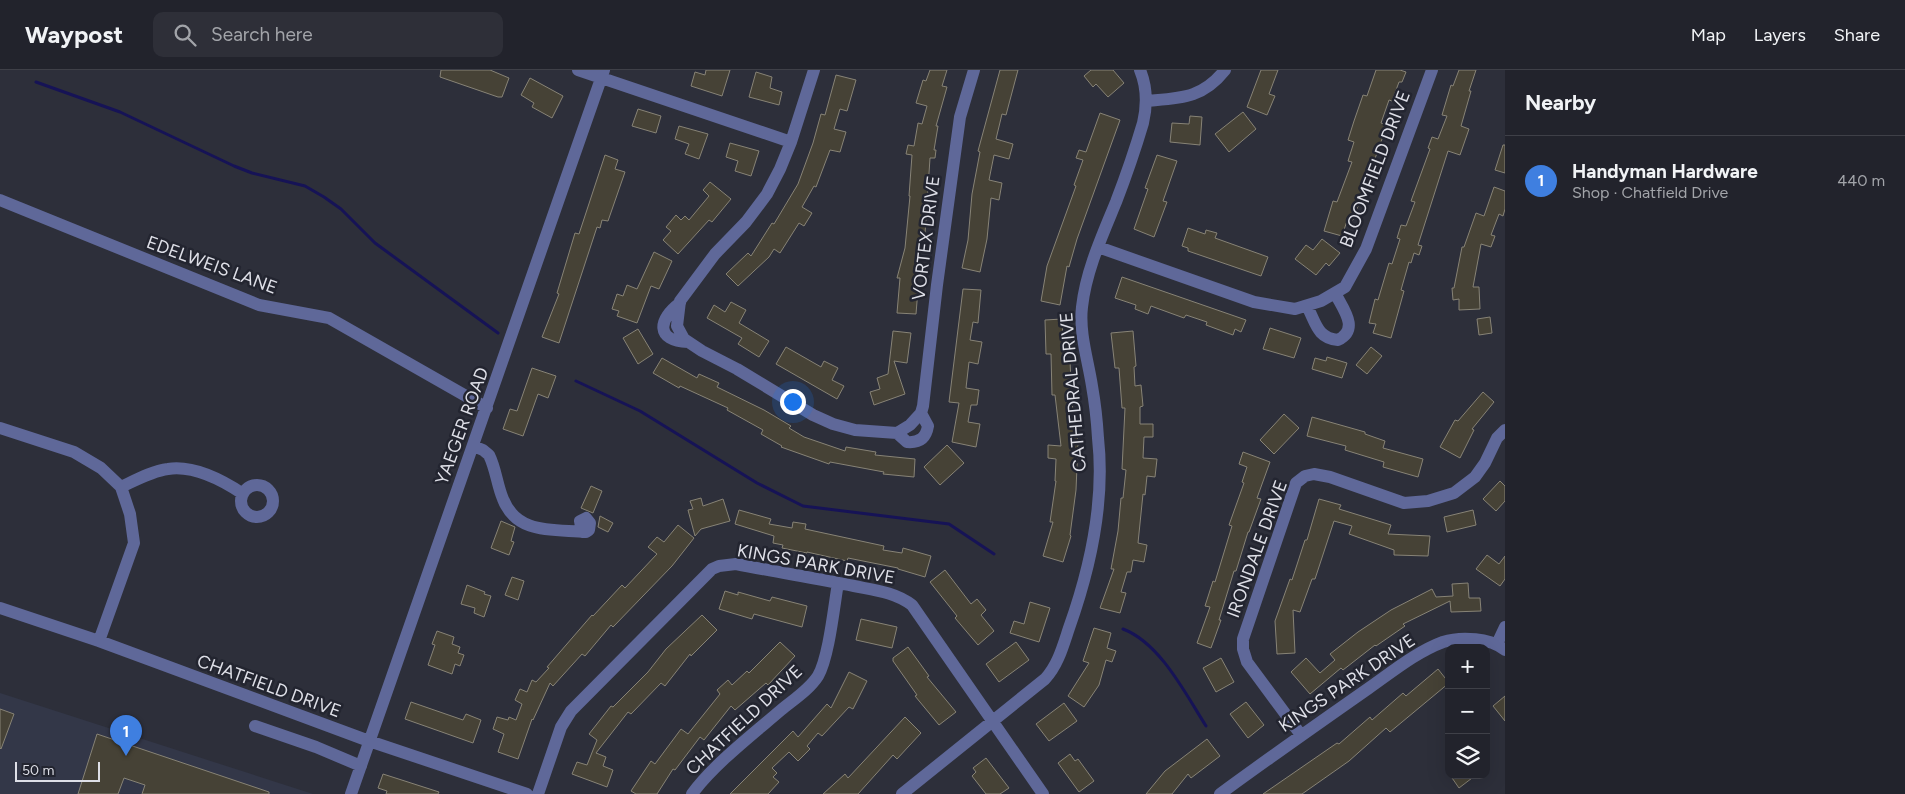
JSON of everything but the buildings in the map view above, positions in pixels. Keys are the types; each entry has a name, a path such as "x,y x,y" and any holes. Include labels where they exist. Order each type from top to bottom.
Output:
{"street":[{"path":"578,70 603,74 791,142"},
{"path":"688,342 678,342 670,339 664,333 663,323 669,311 680,303 715,254 746,222 767,194 791,142 814,70"},
{"name":"VORTEX DRIVE","path":"680,303 677,326 684,339 813,415 855,430 897,432 907,442 918,442 924,438 928,426 921,413 929,368 937,285 960,117 974,70"},
{"name":"CATHEDRAL DRIVE","path":"902,794 1051,673 1075,612 1096,530 1099,473 1099,442 1082,330 1084,288 1143,124 1146,101 1144,82 1140,70"},
{"path":"1146,101 1183,98 1199,93 1214,82 1225,70"},
{"name":"BLOOMFIELD DRIVE","path":"1098,247 1254,302 1295,309 1321,302 1345,287 1366,249 1432,70"},
{"name":"YAEGER ROAD","path":"351,794 603,74"},
{"name":"EDELWEIS LANE","path":"0,200 258,305 329,318 487,408"},
{"path":"1308,306 1321,334 1326,338 1338,340 1350,328 1348,319 1335,293"},
{"path":"897,432 910,425 921,413"},
{"path":"0,428 74,452 101,468 121,487 130,514 134,543 99,641"},
{"name":"IRONDALE DRIVE","path":"1301,735 1247,662 1243,649 1244,639 1296,483 1305,476 1314,474 1330,477 1404,503 1428,501 1454,494 1475,478 1486,463 1497,438 1505,430"},
{"path":"473,446 483,450 488,455 503,501 515,519 526,526 582,532"},
{"path":"121,487 147,474 169,468 197,471 222,481 243,494"},
{"name":"KINGS PARK DRIVE","path":"538,794 561,726 571,711 712,569 719,566 736,564 838,582 891,594 902,598 912,605 1043,794"},
{"name":"CHATFIELD DRIVE","path":"692,794 699,784 818,676 824,662 838,582"},
{"name":"CHATFIELD DRIVE","path":"0,608 99,641 369,742 527,794"},
{"path":"1501,647 1505,627"},
{"name":"KINGS PARK DRIVE","path":"1220,794 1301,735 1415,657 1441,643 1469,640 1501,647"},
{"path":"255,726 316,747 361,766"}],"shaded area":[{"path":"0,693 313,794 0,794"}],"waterway":[{"path":"36,82 120,112 252,173 305,186 341,209 375,243 498,333"},
{"path":"576,381 640,411 757,483 803,506 949,524 994,554"},
{"path":"1123,629 1149,645 1160,657 1180,684 1206,726"}],"place":[{"name":"Handyman Hardware","path":"126,756"}]}
